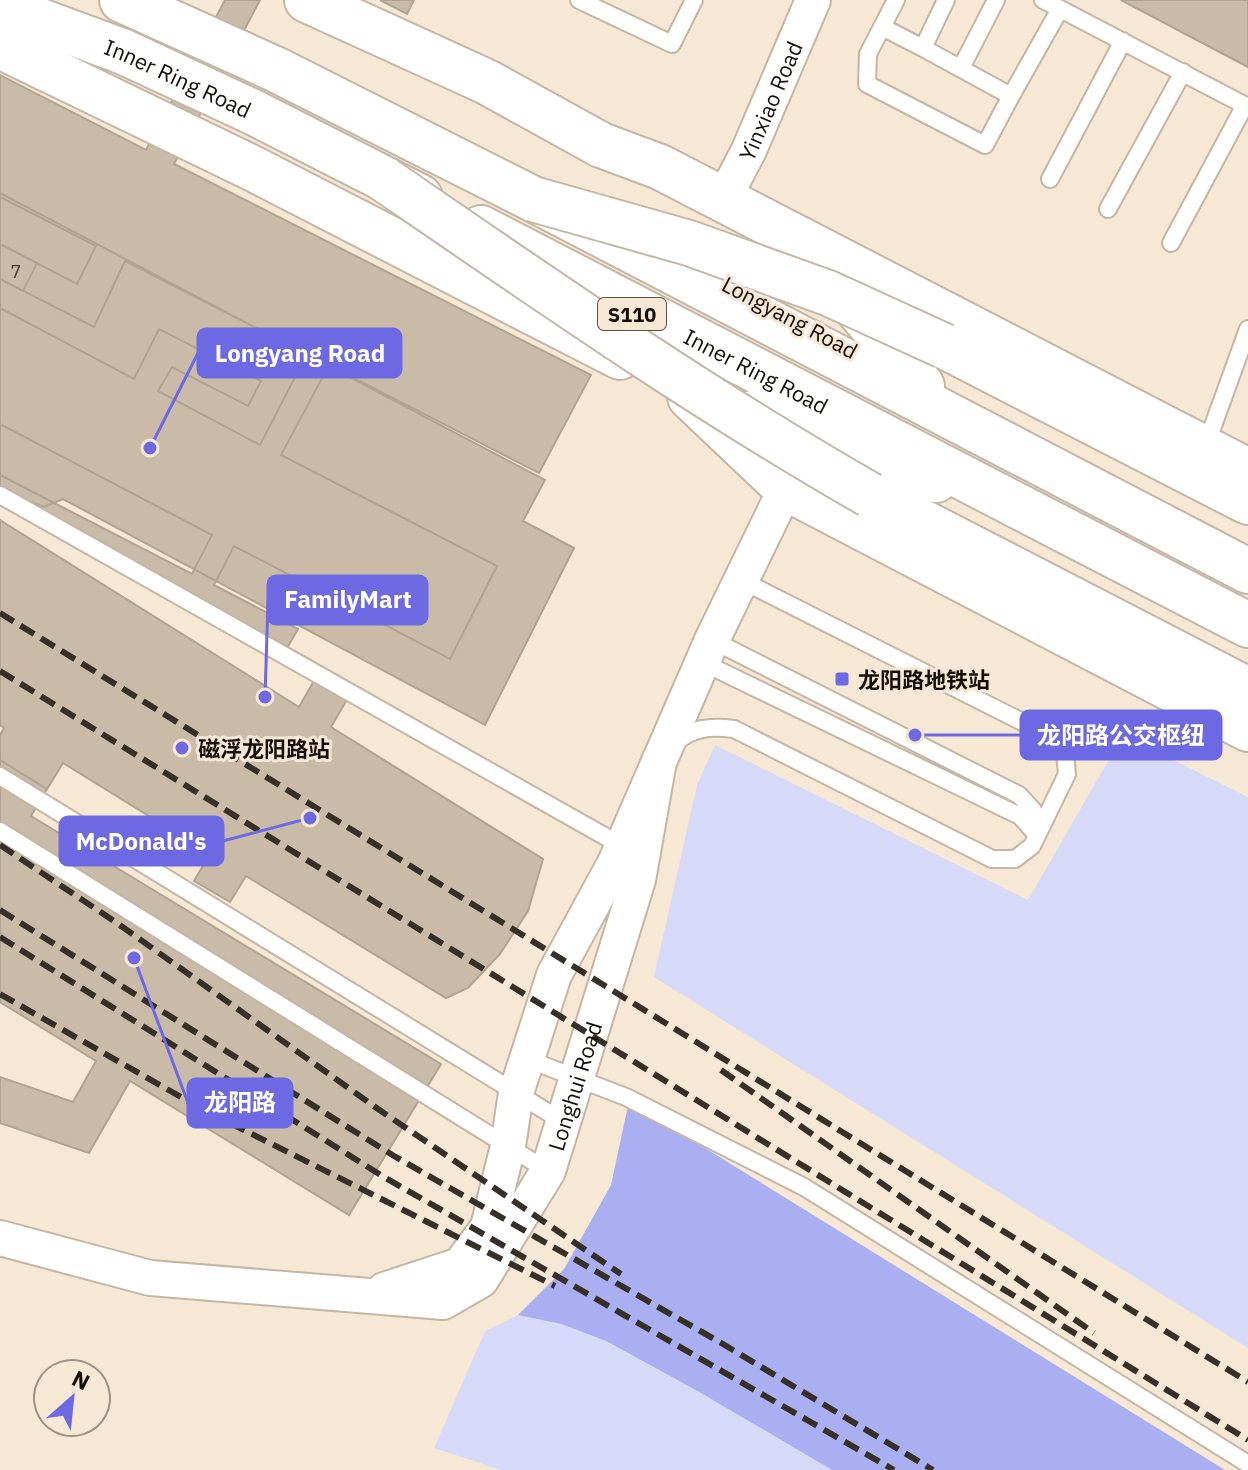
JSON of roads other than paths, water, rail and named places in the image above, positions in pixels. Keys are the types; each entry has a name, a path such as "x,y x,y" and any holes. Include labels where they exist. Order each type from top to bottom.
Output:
{"main road":[{"path":"122,0 275,69 533,199 1248,571"},
{"name":"Longyang Road","path":"157,0 280,57 539,187 1248,555"},
{"path":"307,0 487,82 601,145 653,181 824,272 922,386"},
{"name":"Inner Ring Road","path":"0,6 124,52 255,113 1248,625"},
{"name":"S110","path":"0,26 71,42 139,69 252,122 824,412 890,447 951,485 1248,640"},
{"name":"S110","path":"0,46 256,170 678,387 951,485"},
{"path":"601,145 660,167 1248,471"},
{"path":"384,179 655,364 779,443 870,495 1248,690"},
{"path":"533,199 689,243 828,293 944,346 1248,502"},
{"name":"S110","path":"678,387 786,488 1248,729"},
{"path":"786,488 951,485"}],"street":[{"name":"Yinxiao Road","path":"723,200 749,150 813,0"},
{"name":"Longhui Road","path":"369,1296 460,1265 488,1227 508,1146 516,1093 554,975 622,846 707,651 786,488"},
{"name":"Longhui Road","path":"0,1238 150,1278 443,1302 481,1280 548,1171 638,880 659,761"}],"lane":[{"path":"579,0 672,44 694,0"},
{"path":"896,0 868,54 867,84 985,145 1060,9"},
{"path":"923,48 946,0"},
{"path":"961,68 996,0"},
{"path":"1043,0 1247,106 1171,243"},
{"path":"882,27 1011,96"},
{"path":"1050,179 1123,41"},
{"path":"1108,209 1183,72"},
{"path":"1205,449 1248,329"},
{"path":"0,495 622,846"},
{"path":"659,761 676,741 696,730 712,726 734,729 992,859 1015,859 1032,846 1067,774 1065,753 1052,737 741,580"},
{"path":"707,651 1020,816 1037,836"},
{"path":"707,651 1019,795 1033,810 1037,836"},
{"path":"0,776 562,1121"},
{"path":"0,831 548,1171"},
{"path":"527,1059 626,1097 804,1187 1248,1464"}],"railway":[{"path":"0,613 1248,1382"},
{"path":"0,671 1248,1440"},
{"path":"0,845 621,1274"},
{"path":"0,910 394,1156 723,1344 933,1470"},
{"path":"0,937 384,1177 894,1470"},
{"path":"0,994 202,1109 555,1286"},
{"path":"721,1070 1094,1333"}],"place":[{"name":"Longyang Road","path":"150,448"},
{"name":"龙阳路地铁站","path":"842,679"},
{"name":"FamilyMart","path":"265,697"},
{"name":"龙阳路公交枢纽","path":"915,735"},
{"name":"磁浮龙阳路站","path":"182,748"},
{"name":"McDonald's","path":"310,818"},
{"name":"龙阳路","path":"134,958"}]}
